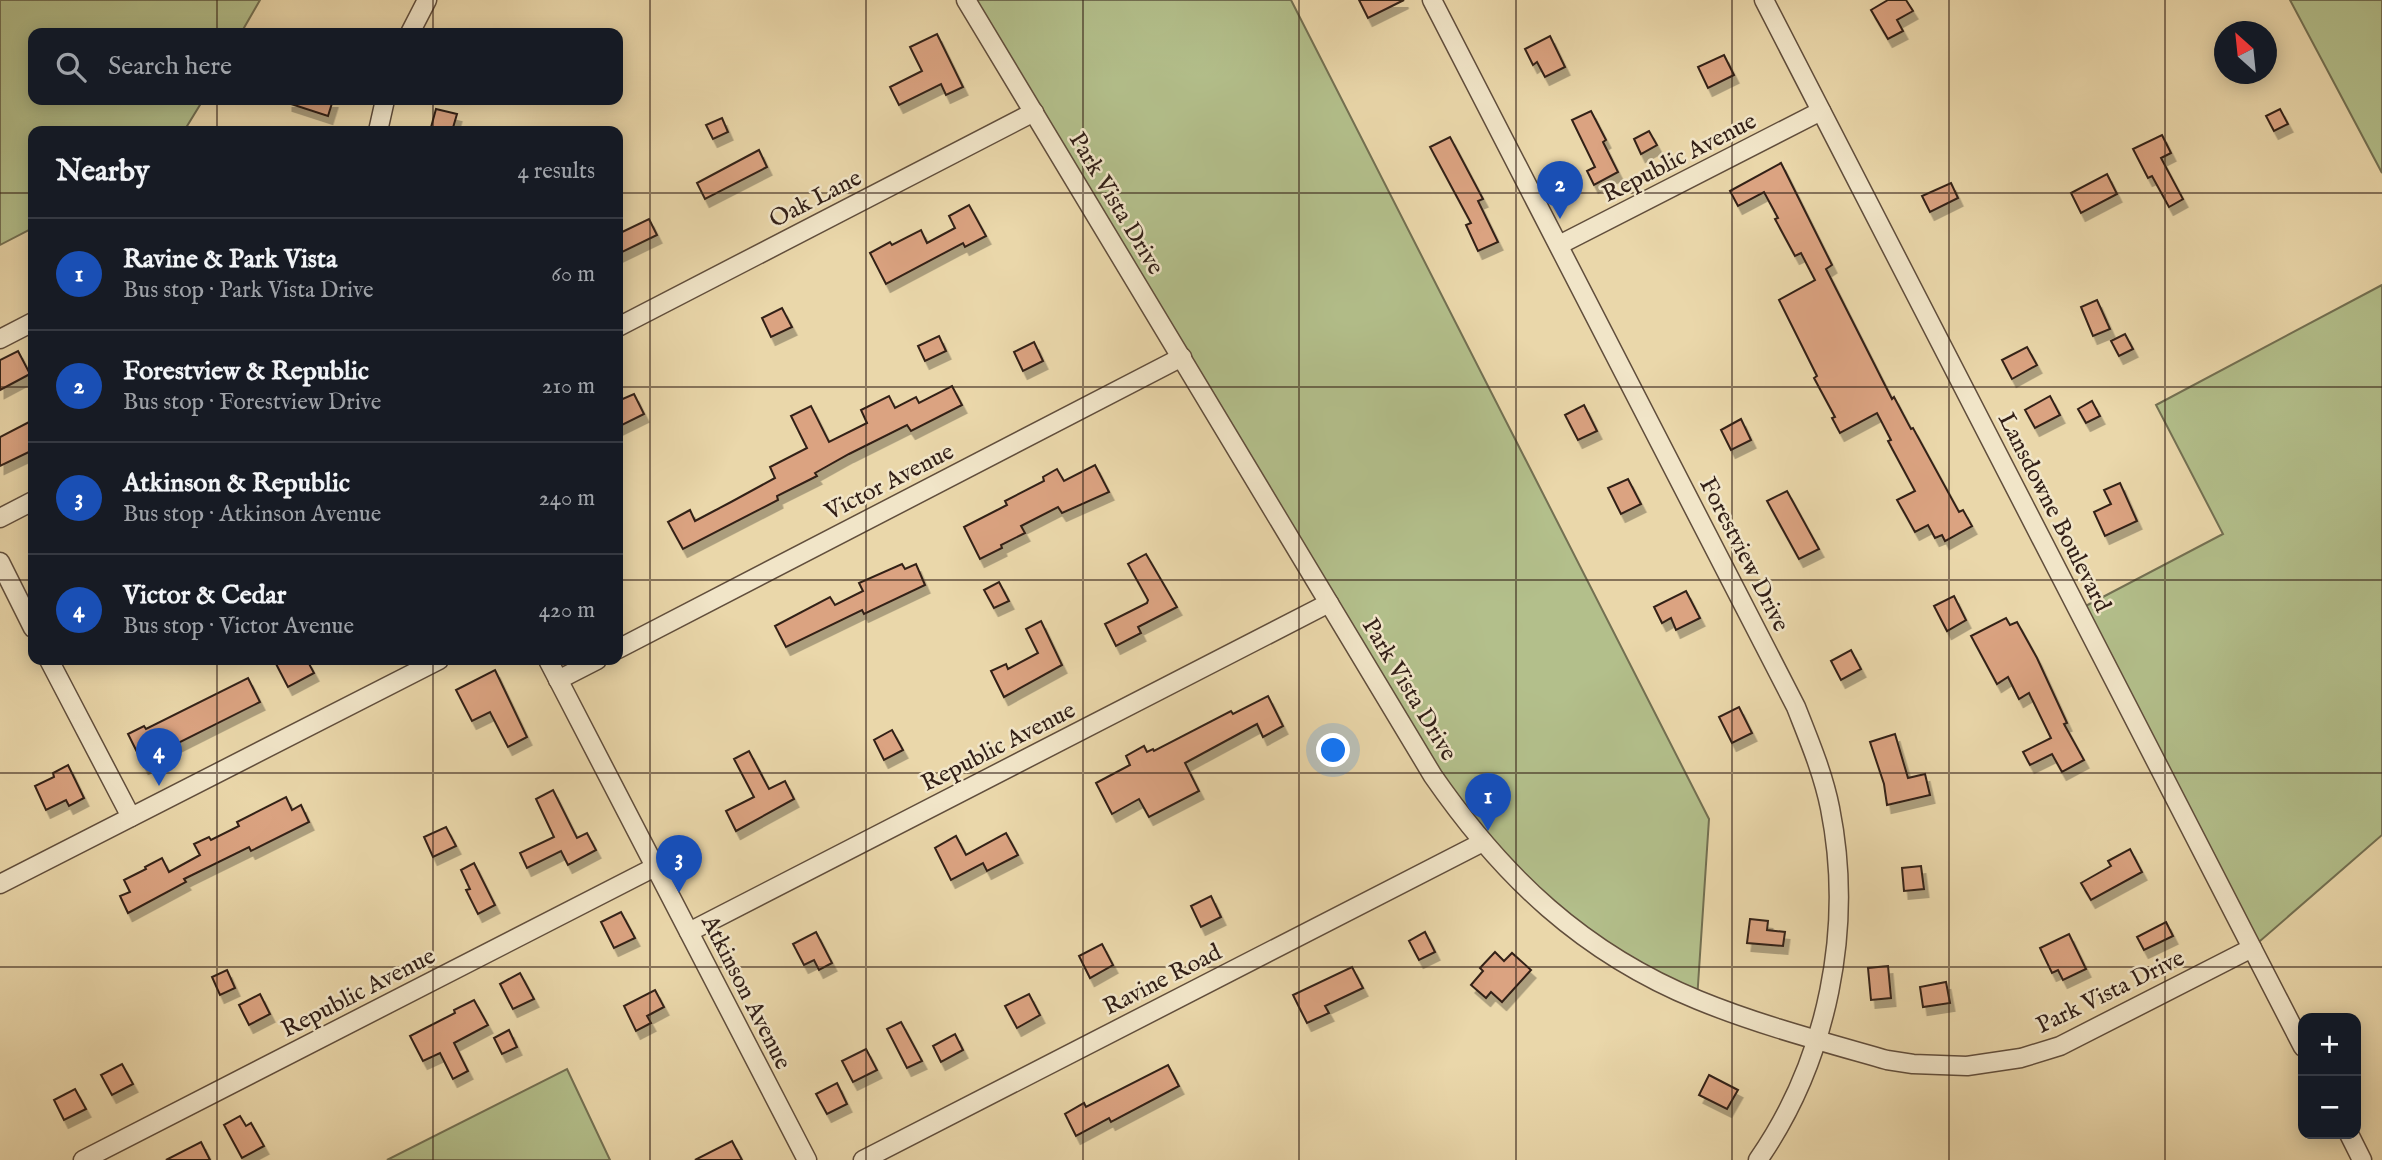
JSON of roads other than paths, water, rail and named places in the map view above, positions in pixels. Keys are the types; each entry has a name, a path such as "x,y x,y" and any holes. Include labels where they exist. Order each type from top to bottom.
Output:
{"street":[{"path":"413,28 427,0"},
{"name":"Park Vista Drive","path":"966,0 1433,776 1461,816 1510,874 1581,936 1659,982 1697,1000 1816,1040 1887,1060 1967,1066 2021,1058 2060,1046 2252,948"},
{"name":"Forestview Drive","path":"1432,0 1796,707 1814,751 1830,807 1835,837 1839,918 1830,990 1816,1040 1789,1109 1758,1160"},
{"name":"Lansdowne Boulevard","path":"1764,0 2298,1037"},
{"path":"379,126 384,105"},
{"name":"Republic Avenue","path":"1559,245 1821,111"},
{"name":"Oak Lane","path":"623,324 1034,112"},
{"path":"0,339 28,325"},
{"name":"Victor Avenue","path":"623,646 1182,357"},
{"path":"0,518 28,504"},
{"path":"0,562 28,618"},
{"name":"Republic Avenue","path":"689,932 1329,603"},
{"path":"52,665 131,817"},
{"path":"0,884 429,665"},
{"name":"Atkinson Avenue","path":"550,665 807,1160"},
{"path":"558,680 587,665"},
{"name":"Ravine Road","path":"863,1160 1483,842"},
{"name":"Republic Avenue","path":"83,1160 655,867"},
{"path":"2351,1139 2362,1160"}],"place":[{"name":"Forestview & Republic","path":"1560,219"},
{"name":"Victor & Cedar","path":"159,786"},
{"name":"Ravine & Park Vista","path":"1488,831"},
{"name":"Atkinson & Republic","path":"679,893"}]}
